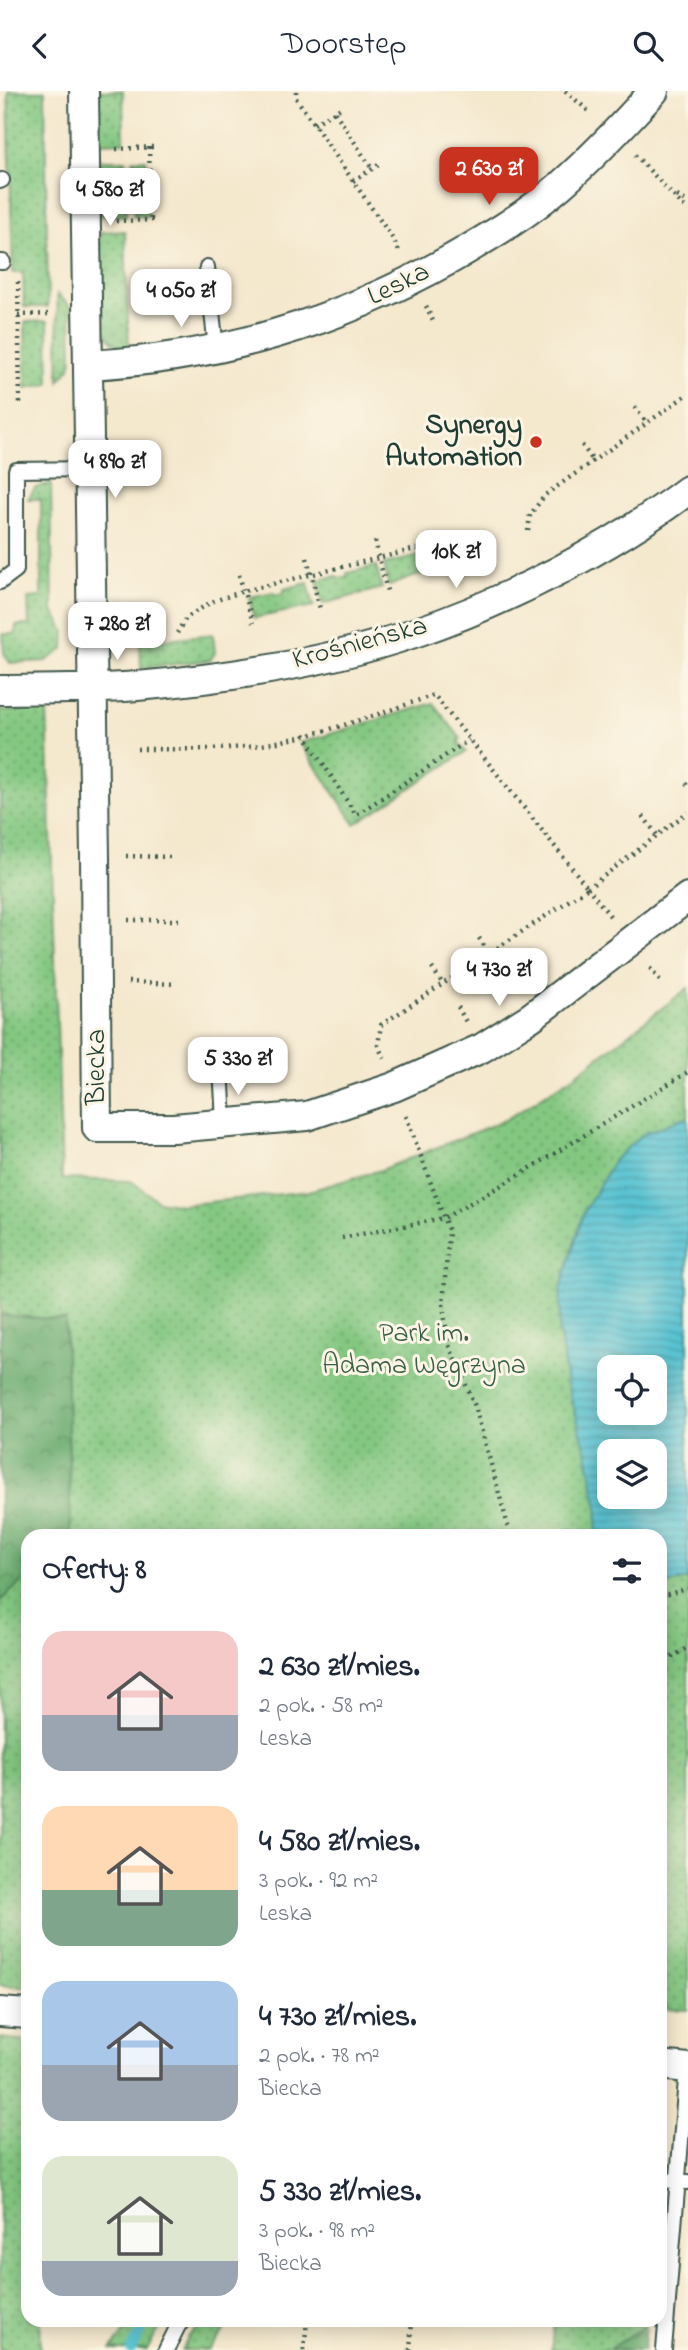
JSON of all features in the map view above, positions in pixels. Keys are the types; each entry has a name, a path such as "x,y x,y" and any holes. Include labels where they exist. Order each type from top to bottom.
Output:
{"street":[{"path":"84,91 92,688"},
{"name":"Leska","path":"89,365 133,362 216,348 280,333 322,320 413,280 494,235 559,187 614,135 654,91"},
{"name":"Krośnieńska","path":"0,690 137,686 314,661 417,632 536,582 600,548 688,490"},
{"name":"Biecka","path":"92,688 97,1128 174,1128 307,1116 394,1087 482,1048 531,1017 688,897"},
{"path":"0,2012 21,2014"}],"lane":[{"path":"207,267 216,348"},
{"path":"0,582 16,570 16,470 90,469"},
{"path":"220,1047 224,1123"},
{"path":"667,2323 683,2182 678,2067"},
{"path":"166,2350 178,2327"},
{"path":"664,2350 667,2327"}],"path":[{"path":"296,91 296,99 393,239 413,280"},
{"path":"565,91 581,104"},
{"path":"314,124 344,106"},
{"path":"335,112 372,169"},
{"path":"149,147 151,221"},
{"path":"353,181 380,164"},
{"path":"648,167 688,211"},
{"path":"671,191 688,202"},
{"path":"18,293 20,404"},
{"path":"19,315 52,314"},
{"path":"528,531 530,515 545,495 688,394"},
{"path":"635,407 647,423"},
{"path":"582,445 593,461"},
{"path":"375,541 387,591"},
{"path":"177,633 186,618 203,607 244,591 424,547 456,544 466,547 475,557"},
{"path":"307,558 320,609"},
{"path":"239,575 253,623"},
{"path":"137,749 222,749 268,743 372,716 433,695 603,907"},
{"path":"304,734 356,814 470,740"},
{"path":"378,1045 381,1025 588,888 688,812"},
{"path":"643,816 657,835"},
{"path":"95,856 174,857"},
{"path":"95,920 180,920"},
{"path":"479,938 489,953"},
{"path":"432,968 443,984"},
{"path":"96,983 176,984"},
{"path":"342,1238 444,1218 688,1072"},
{"path":"412,1132 449,1232 443,1304 448,1343 475,1406 509,1529"},
{"path":"667,1594 688,1589"},
{"path":"667,1660 688,1647"},
{"path":"304,2350 306,2327"},
{"path":"410,2350 412,2327"}],"green space":[{"path":"8,91 45,91 48,307 24,307 23,273 13,273"},
{"path":"98,91 123,91 124,142 98,143"},
{"path":"146,159 148,216 134,216 133,160"},
{"path":"100,160 125,160 126,216 101,216"},
{"path":"125,231 129,349 111,341 102,323 100,232"},
{"path":"57,294 71,307 72,359 70,368 59,381"},
{"path":"48,321 49,384 26,388 25,322"},
{"path":"51,483 53,611 65,631 64,649 46,661 10,663 4,653 3,634 15,634 16,625 29,625 28,598 41,597 41,499 28,499 35,488"},
{"path":"456,552 463,554 465,558 389,586 384,564"},
{"path":"376,566 382,588 323,604 317,580 348,576 347,573"},
{"path":"308,583 314,606 254,618 249,597 273,592 275,595 284,593 284,589"},
{"path":"213,634 215,653 210,660 141,668 140,642"},
{"path":"433,703 461,739 458,741 466,752 355,824 300,743"},
{"name":"Park im. Adama Węgrzyna","path":"47,710 62,1179 131,1181 158,1201 182,1205 309,1191 381,1170 505,1120 574,1076 688,988 688,2010 667,2009 667,1529 71,1529 65,1320 0,1315 0,711"},
{"path":"0,1315 65,1320 71,1529 21,1529 21,1582 0,1601"},
{"path":"21,1582 21,1986 0,1985 0,1601"},
{"path":"0,2038 21,2040 21,2327 41,2327 40,2350 0,2350"},
{"path":"128,2327 160,2327 147,2350 111,2350"},
{"path":"200,2327 227,2327 209,2350 182,2350 189,2336"},
{"path":"553,2327 643,2327 611,2350 551,2350"},
{"path":"646,2327 644,2350 611,2350"}],"water":[{"path":"688,1118 688,1579 667,1584 667,1529 596,1529 598,1509 667,1509 667,1439 597,1439 597,1503 587,1454 567,1384 559,1330 561,1288 583,1214 614,1160 641,1135"}],"waterway":[{"path":"131,2350 143,2327"}],"place":[{"name":"Synergy Automation","path":"536,442"}]}
